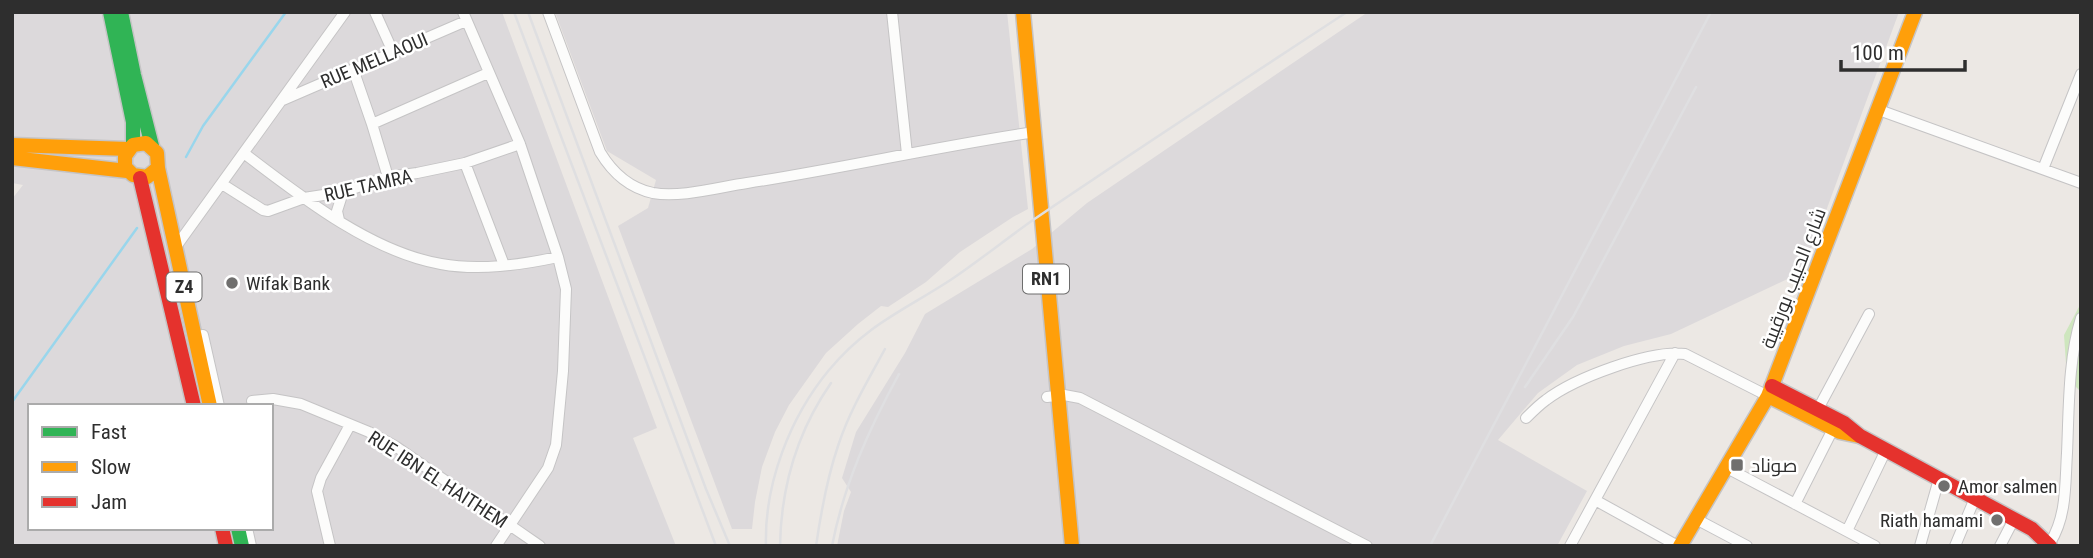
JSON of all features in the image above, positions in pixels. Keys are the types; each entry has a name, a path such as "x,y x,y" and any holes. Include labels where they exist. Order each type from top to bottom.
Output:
{"main road":[{"path":"110,12 133,122 131,147 124,160 134,175"},
{"path":"12,158 148,177 158,168 159,158 152,146 121,12"},
{"name":"RN1","path":"1015,12 1040,210 1062,546"},
{"name":"RN1","path":"1023,12 1031,133"},
{"name":"شارع الحبيب بورقيبة","path":"1679,546 1770,391 1880,110 1915,12"},
{"path":"12,145 102,149 131,147 139,143 152,146"},
{"path":"97,168 121,180 145,198"},
{"name":"Z4","path":"158,168 210,404"},
{"name":"Z4","path":"134,175 150,213 194,404"},
{"path":"1770,391 1844,423 1860,436 2032,529 2050,545"},
{"path":"1770,391 1833,429 1860,436"},
{"name":"RN1","path":"1052,396 1072,546"}],"street":[{"path":"219,404 190,277 176,255 222,184 345,12"},
{"path":"375,12 393,52"},
{"path":"548,12 600,152 617,174 639,189 674,194 1031,133"},
{"path":"892,12 907,154"},
{"path":"464,17 520,144 558,257 567,300 556,445 548,468 496,546"},
{"name":"RUE MELLAOUI","path":"283,100 393,52 464,17"},
{"path":"353,69 388,177"},
{"path":"304,70 313,86"},
{"path":"372,124 488,73"},
{"path":"2043,169 2081,74"},
{"path":"1880,110 2081,183"},
{"name":"RUE TAMRA","path":"222,184 263,211 268,211 304,198 344,192 388,177 465,163 520,144"},
{"path":"245,154 304,198 369,238 423,260 461,266 527,264 558,257"},
{"path":"465,163 504,265"},
{"path":"339,220 338,211 344,192"},
{"path":"150,213 146,217 147,227 187,404"},
{"path":"1818,410 1869,314"},
{"path":"2050,545 2064,501 2073,362 2081,318"},
{"path":"1525,418 1546,400 1572,384 1644,359 1675,353 1685,354 1770,391"},
{"path":"1570,546 1675,353"},
{"path":"1052,396 1080,398 1367,546"},
{"name":"RUE IBN EL HAITHEM","path":"252,401 273,400 301,404 395,446 540,546"},
{"path":"330,546 317,491 320,478 351,425"},
{"path":"1795,504 1833,429"},
{"path":"1847,531 1886,450"},
{"path":"1727,468 1875,546"},
{"path":"1920,546 1939,478"},
{"path":"1955,546 1975,498"},
{"path":"1595,500 1679,546"},
{"path":"1696,519 1747,546"},
{"path":"2000,546 2014,519"}],"shaded area":[{"path":"12,12 502,12 657,428 633,438 676,546 12,546 12,199 23,185 12,183"},
{"path":"555,12 1007,12 1028,209 960,252 926,282 888,307 881,306 826,353 789,405 775,432 762,467 752,529 732,529 618,226 648,208 656,180 607,151"},
{"path":"1368,12 1899,12 1815,241 1796,275 1671,334 1624,346 1577,365 1538,393 1498,440 1587,491 1557,546 837,546 851,492 842,478 856,432 905,353 925,314 1032,249 1087,203"}],"green space":[{"path":"2081,303 2081,392 2067,378 2064,335"}],"waterway":[{"path":"186,157 203,126 286,12"},
{"path":"12,402 137,228"}],"railway":[{"path":"514,12 716,546"},
{"path":"528,12 706,489 730,546"},
{"path":"766,546 770,499 782,452 802,409 843,354 872,329 952,279 1033,220 1347,12"},
{"path":"1430,546 1711,12"},
{"path":"1525,387 1573,317 1696,87"},
{"path":"816,546 825,495 842,433 885,349"},
{"path":"832,546 843,501 859,457 899,374"},
{"path":"780,546 784,503 793,461 809,421 831,383"}],"traffic: fast":[{"path":"110,12 133,122 133,145"},
{"path":"121,12 152,146"},
{"path":"238,530 242,546"}],"traffic: slow":[{"path":"1023,12 1072,546"},
{"path":"1680,546 1768,396 1915,12"},
{"path":"146,143 157,153 158,168 147,177 133,175 125,167 125,156 133,145 146,143"},
{"path":"12,145 128,149"},
{"path":"12,158 127,171"},
{"path":"158,168 210,404"},
{"path":"1768,396 1840,432 1859,436"}],"traffic: jam":[{"path":"140,178 194,404"},
{"path":"1772,386 1844,423 1860,436 2032,529 2050,546"},
{"path":"222,530 226,546"}],"place":[{"name":"Wifak Bank","path":"232,283"},
{"name":"صوناد","path":"1737,465"},
{"name":"Amor salmen","path":"1944,486"},
{"name":"Riath hamami","path":"1997,520"}]}
